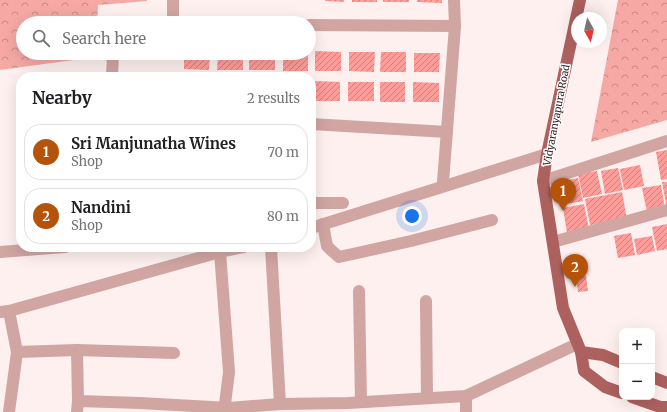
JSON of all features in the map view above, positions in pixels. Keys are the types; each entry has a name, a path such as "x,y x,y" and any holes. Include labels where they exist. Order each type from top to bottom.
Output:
{"main road":[{"name":"Vidyaranyapura Road","path":"580,0 547,154 543,181 563,308 579,348 584,371 605,387 619,392"},
{"path":"579,348 619,362"},
{"path":"655,378 667,384"},
{"path":"640,400 660,407 667,407"}],"street":[{"path":"173,0 173,16"},
{"path":"444,182 455,26 454,0"},
{"path":"316,25 455,26"},
{"path":"112,72 113,60"},
{"path":"316,124 447,132"},
{"path":"543,181 667,141"},
{"path":"316,226 547,154"},
{"path":"316,203 343,203"},
{"path":"553,242 667,210"},
{"path":"323,224 327,246 339,257 411,241 492,220"},
{"path":"0,252 16,251"},
{"path":"9,412 16,352 4,311 220,252 228,372 224,410"},
{"path":"271,252 280,404"},
{"path":"359,291 361,402"},
{"path":"426,301 427,398"},
{"path":"77,350 77,407 140,403 224,410 280,404 348,407 361,402 466,396 579,348"},
{"path":"16,352 77,350 174,353"},
{"path":"466,396 466,412"}],"green space":[{"path":"0,0 147,0 98,5 97,16 16,16 16,60 74,60 0,70"},
{"path":"618,0 667,0 667,120 591,142"}],"building":[{"path":"344,0 344,2 325,1"},
{"path":"352,0 377,0 377,2 352,2"},
{"path":"383,0 409,0 409,2 383,2"},
{"path":"417,0 442,0 442,3 417,2"},
{"path":"316,51 341,52 341,71 315,71"},
{"path":"349,52 375,52 374,72 349,71"},
{"path":"381,52 406,52 406,72 380,72"},
{"path":"414,53 440,53 439,72 414,72"},
{"path":"184,60 210,60 209,70 184,69"},
{"path":"218,60 243,60 243,70 217,70"},
{"path":"249,60 275,60 275,70 249,70"},
{"path":"283,60 308,60 308,71 283,71"},
{"path":"316,81 340,82 340,101 316,101"},
{"path":"348,82 374,82 374,101 348,101"},
{"path":"380,82 405,82 405,102 380,102"},
{"path":"413,82 439,83 439,102 413,102"},
{"path":"667,150 667,179 661,180 656,152"},
{"path":"640,165 644,186 624,190 620,169"},
{"path":"618,168 623,190 605,194 601,171"},
{"path":"597,171 602,194 583,198 578,174"},
{"path":"578,178 583,201 567,204 563,181"},
{"path":"662,182 667,182 667,204 666,204"},
{"path":"661,185 665,209 647,212 642,188"},
{"path":"622,192 627,219 590,225 585,199"},
{"path":"584,204 589,229 567,233 563,208"},
{"path":"667,224 667,249 657,251 652,227"},
{"path":"631,233 635,255 618,258 614,236"},
{"path":"652,236 655,251 637,255 634,239"},
{"path":"586,276 588,291 578,292 576,277"}],"place":[{"name":"Sri Manjunatha Wines","path":"563,211"},
{"name":"Nandini","path":"575,287"}]}
